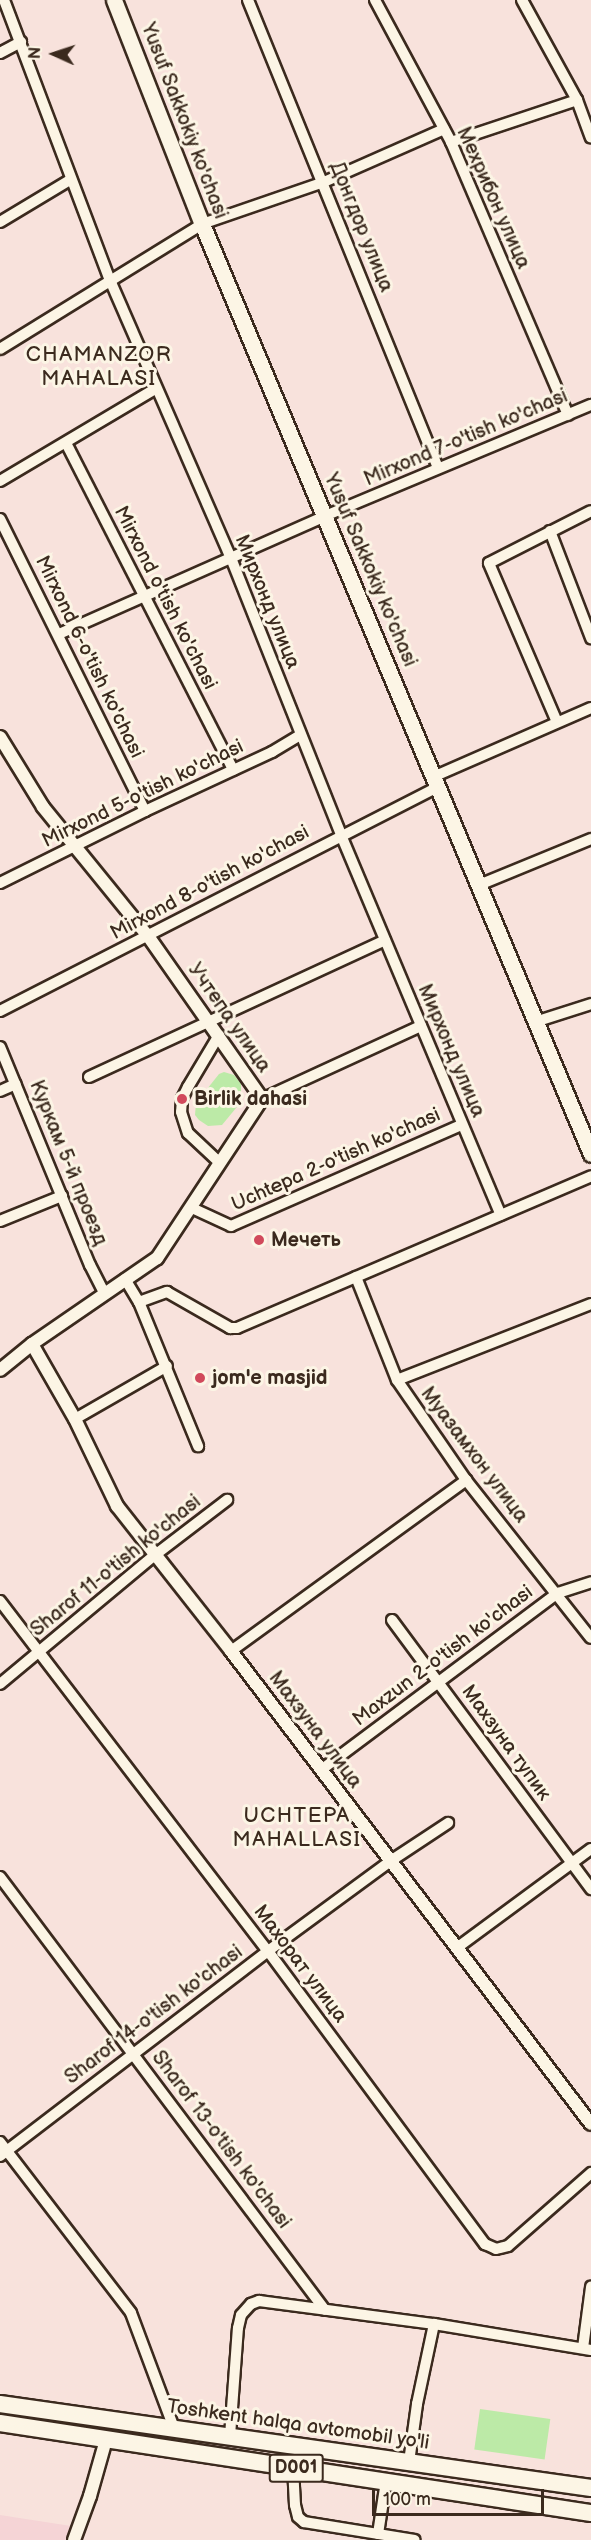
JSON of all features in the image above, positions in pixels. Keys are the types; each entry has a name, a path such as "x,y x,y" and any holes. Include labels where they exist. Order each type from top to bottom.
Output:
{"highway":[{"name":"Toshkent halqa avtomobil yo'li","path":"0,2404 591,2488"},
{"path":"30,2428 34,2408"},
{"name":"D001","path":"0,2423 591,2513"},
{"path":"293,2468 296,2446"}],"main road":[{"name":"Yusuf Sakkokiy ko'chasi","path":"114,0 202,224 591,1154"}],"street":[{"name":"Мирхонд улица","path":"4,0 70,180 110,280 155,389 231,558 341,835 461,1125 501,1215"},
{"name":"Донгдор улица","path":"248,0 324,182 438,468"},
{"name":"Мехрибон улица","path":"375,0 451,142 568,415"},
{"path":"522,0 577,100 591,138"},
{"path":"0,53 21,42"},
{"path":"451,142 577,100"},
{"path":"0,349 202,224 324,182 444,129"},
{"path":"0,222 70,180"},
{"path":"0,481 155,389"},
{"name":"Mirxond 7-o'tish ko'chasi","path":"59,634 325,516 591,405"},
{"name":"Mirxond o'tish ko'chasi","path":"66,443 143,598 233,770"},
{"path":"557,722 489,563 591,511"},
{"name":"Mirxond 6-o'tish ko'chasi","path":"0,519 145,811"},
{"path":"550,531 591,638"},
{"name":"Mirxond 8-o'tish ko'chasi","path":"0,1011 341,835 435,782 557,722 591,708"},
{"name":"Mirxond 5-o'tish ko'chasi","path":"0,882 272,752 300,735"},
{"name":"Учтепа улица","path":"0,737 43,807 148,936 262,1099 157,1258 32,1344 0,1370"},
{"path":"479,885 591,839"},
{"path":"89,1077 385,940"},
{"path":"535,1022 591,1004"},
{"path":"262,1099 421,1026"},
{"path":"219,1035 185,1093 181,1112 188,1133 220,1163"},
{"name":"Куркам 5-й проезд","path":"0,1047 104,1293"},
{"path":"0,1091 16,1084"},
{"name":"Uchtepa 2-o'tish ko'chasi","path":"192,1208 231,1226 461,1125"},
{"path":"140,1302 166,1292 230,1328 237,1328 591,1176"},
{"path":"0,1221 62,1196"},
{"name":"Муазамхон улица","path":"356,1277 397,1380 466,1480 558,1593 591,1638"},
{"path":"125,1279 140,1302 198,1446"},
{"path":"397,1380 591,1304"},
{"name":"Махзуна улица","path":"32,1344 75,1419 117,1506 231,1651 389,1862 458,1947 591,2124"},
{"path":"75,1419 166,1366"},
{"path":"231,1651 466,1480"},
{"name":"Sharof 11-o'tish ko'chasi","path":"0,1684 155,1555 227,1500"},
{"name":"Maxzun 2-o'tish ko'chasi","path":"321,1770 437,1681 558,1593 591,1582"},
{"name":"Махорат улица","path":"0,1601 268,1951 485,2244 496,2249 508,2246 591,2173"},
{"name":"Махзуна тупик","path":"392,1620 591,1888"},
{"name":"Sharof 14-o'tish ko'chasi","path":"2,2150 389,1862 448,1823"},
{"path":"458,1947 591,1849"},
{"name":"Sharof 13-o'tish ko'chasi","path":"0,1876 325,2310"},
{"path":"2,2150 131,2313 174,2428"},
{"path":"230,2436 238,2328 241,2315 251,2304 259,2301 434,2324 587,2349 591,2287"},
{"path":"409,2462 417,2404 434,2324"},
{"path":"74,2540 90,2496 106,2440"},
{"path":"293,2468 298,2517 304,2522 415,2540"},
{"path":"378,2534 386,2481"}],"shaded area":[{"path":"0,2515 71,2526 66,2540 0,2540"}],"green space":[{"path":"224,1072 234,1075 241,1084 241,1102 222,1125 208,1126 195,1115 196,1103 219,1074"},
{"path":"480,2409 550,2419 545,2459 474,2450"}],"place":[{"name":"Birlik dahasi","path":"182,1099"},
{"name":"Мечеть","path":"259,1240"},
{"name":"jom'e masjid","path":"200,1378"}],"district":[{"name":"CHAMANZOR MAHALASI","path":"99,367"},
{"name":"UCHTEPA MAHALLASI","path":"297,1828"}]}
